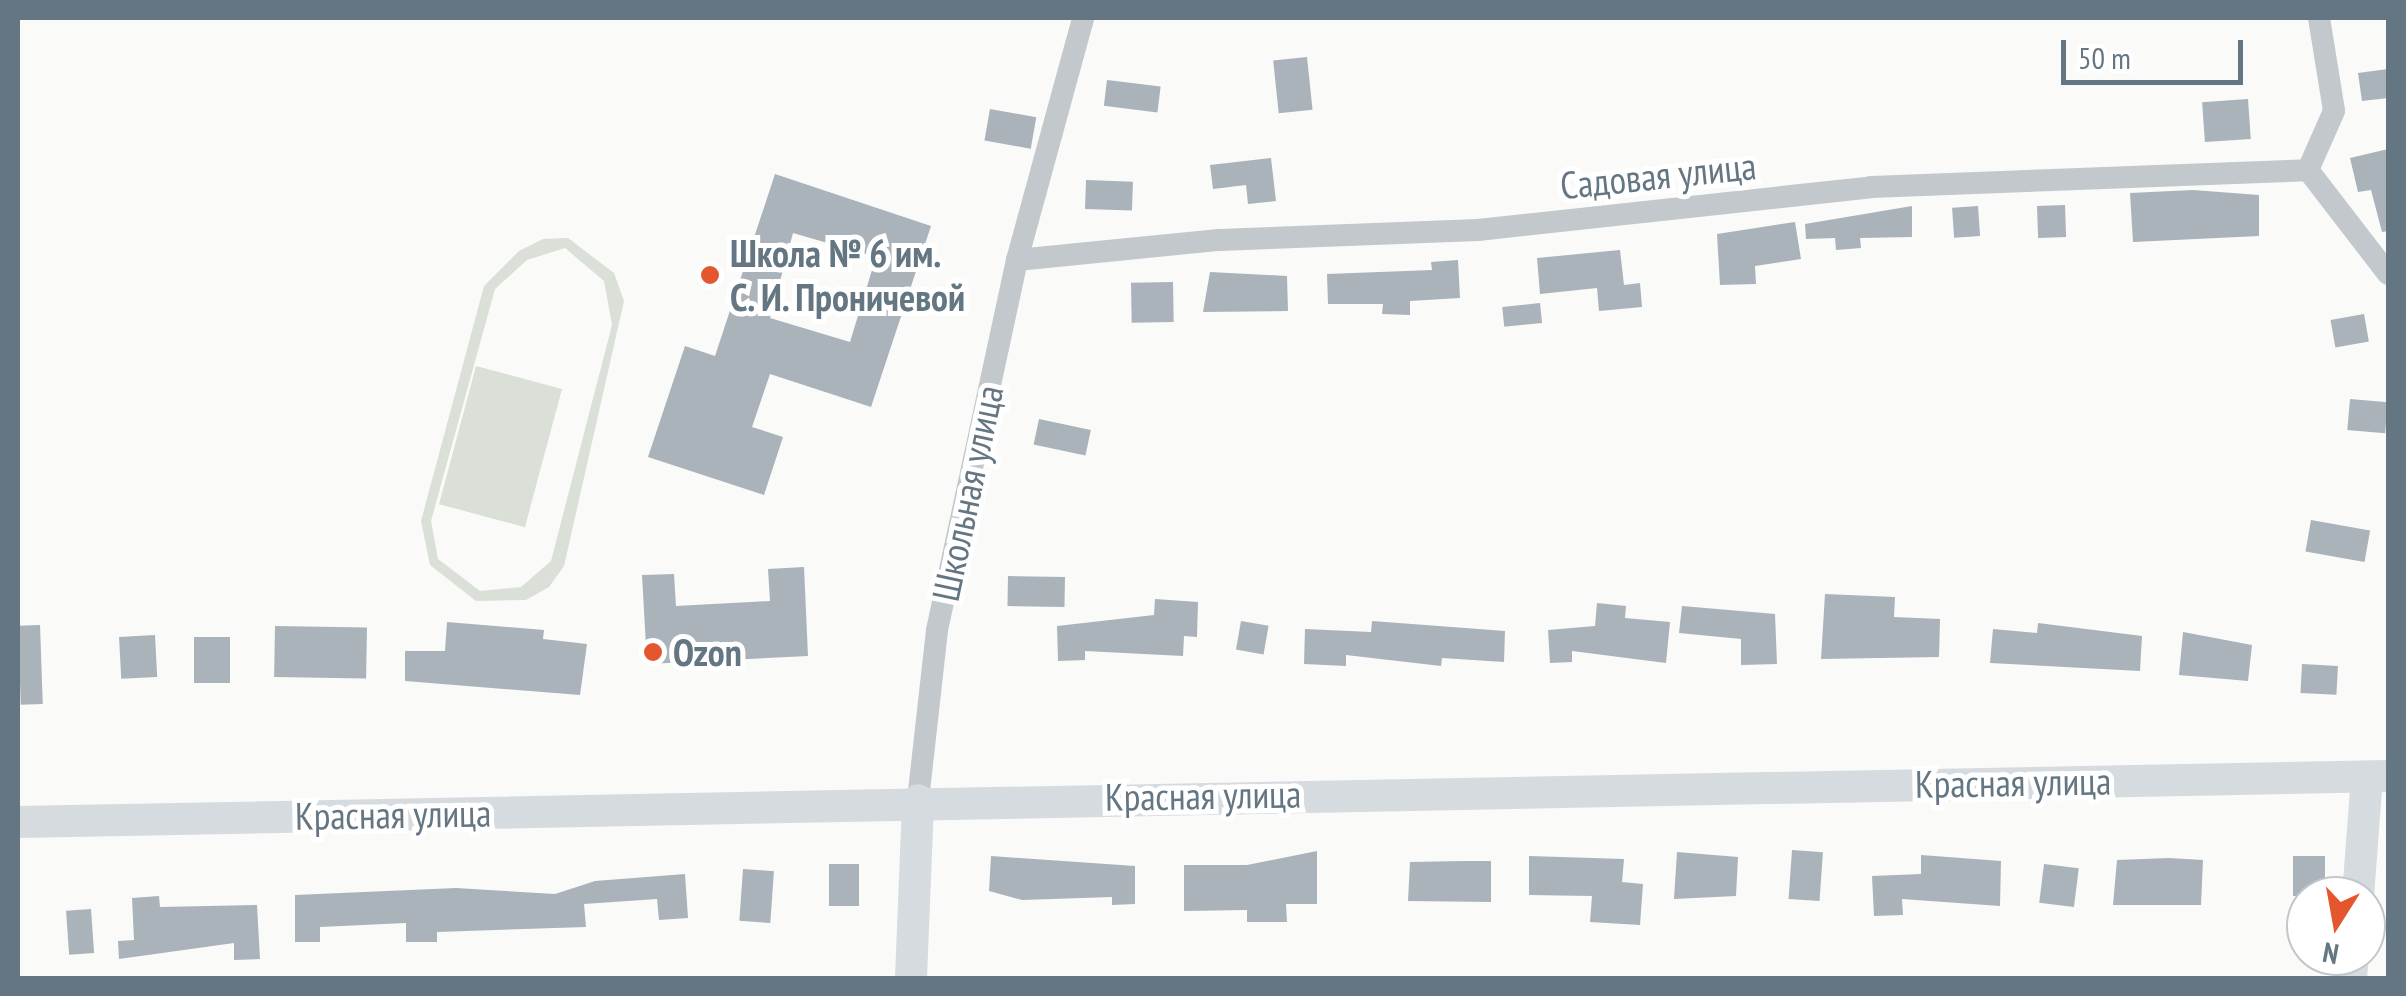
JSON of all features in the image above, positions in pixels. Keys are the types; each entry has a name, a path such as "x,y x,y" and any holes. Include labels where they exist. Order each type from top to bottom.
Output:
{"street":[{"name":"Школьная улица","path":"911,978 918,800 937,630 1017,260 1083,18"},
{"path":"2319,18 2334,111 2308,170 2388,274"},
{"name":"Садовая улица","path":"1017,260 1478,230 1870,187 2308,170"},
{"path":"2361,876 2378,776"},
{"name":"Красная улица","path":"18,822 918,800 2378,776"}],"shaded area":[{"path":"568,238 614,273 624,301 564,566 549,587 526,600 476,601 430,565 421,521 484,286 519,251 543,239","holes":["565,248 604,281 612,325 551,561 521,587 480,591 438,559 431,521 495,289 527,260"]},
{"path":"476,366 562,389 525,527 439,504"}],"building":[{"path":"1307,57 1313,110 1279,113 1273,61"},
{"path":"2388,69 2388,98 2362,101 2358,73"},
{"path":"1107,80 1161,87 1157,112 1104,106"},
{"path":"2248,99 2251,139 2205,142 2202,102"},
{"path":"990,109 1036,117 1031,149 984,141"},
{"path":"2388,149 2388,231 2382,232 2371,190 2358,192 2350,158"},
{"path":"1271,158 1276,201 1248,204 1246,185 1213,189 1210,165"},
{"path":"775,174 931,226 871,407 770,374 752,427 783,437 764,495 648,457 685,346 715,356","holes":["793,233 876,257 850,342 770,318"]},
{"path":"1086,180 1133,182 1132,211 1085,209"},
{"path":"2193,190 2259,195 2259,236 2133,242 2130,193"},
{"path":"2065,205 2066,237 2038,238 2037,206"},
{"path":"1912,206 1912,237 1860,238 1861,248 1836,250 1835,238 1806,239 1805,224"},
{"path":"1978,206 1980,236 1954,238 1952,208"},
{"path":"1795,222 1801,259 1755,266 1756,284 1720,285 1717,234"},
{"path":"1620,250 1624,285 1640,283 1642,307 1599,311 1597,288 1540,294 1537,258"},
{"path":"1458,260 1460,298 1410,301 1410,315 1382,314 1383,304 1328,304 1327,274 1432,270 1431,262"},
{"path":"1210,272 1287,276 1288,311 1203,312"},
{"path":"1173,282 1174,322 1132,323 1131,283"},
{"path":"1540,303 1542,323 1504,327 1502,307"},
{"path":"2364,314 2369,342 2335,347 2331,320"},
{"path":"2350,399 2388,402 2385,433 2347,430"},
{"path":"1039,419 1091,430 1085,455 1034,444"},
{"path":"2311,520 2370,530 2365,562 2305,552"},
{"path":"804,567 808,656 647,664 642,575 674,574 676,606 770,601 768,569"},
{"path":"1008,576 1065,577 1064,607 1007,606"},
{"path":"1825,594 1895,597 1894,617 1940,619 1939,657 1821,659"},
{"path":"1155,599 1198,602 1197,637 1184,636 1183,656 1085,651 1085,660 1058,661 1057,626 1154,615"},
{"path":"1597,603 1626,606 1625,618 1670,622 1666,663 1572,651 1572,662 1550,663 1548,630 1595,626"},
{"path":"1682,606 1775,614 1777,664 1741,665 1741,639 1679,633"},
{"path":"1241,621 1269,626 1264,654 1236,650"},
{"path":"1372,621 1505,631 1504,662 1442,658 1441,666 1346,655 1346,666 1304,664 1305,629 1371,632"},
{"path":"447,622 544,630 543,639 587,644 580,695 405,681 405,651 445,651"},
{"path":"2038,623 2142,636 2140,671 1990,663 1993,629 2037,633"},
{"path":"40,625 43,704 21,705 18,626"},
{"path":"275,626 367,628 366,679 274,677"},
{"path":"2183,632 2252,645 2248,681 2179,675"},
{"path":"155,635 157,677 121,679 119,637"},
{"path":"194,637 230,637 230,683 194,683"},
{"path":"2302,664 2338,666 2336,695 2300,693"},
{"path":"1792,850 1823,852 1820,901 1789,899"},
{"path":"1317,851 1317,904 1286,904 1287,922 1247,922 1247,910 1184,911 1184,865 1247,865"},
{"path":"1677,852 1738,857 1736,896 1674,899"},
{"path":"1921,855 2001,861 2000,906 1902,899 1903,915 1874,916 1872,876 1921,874"},
{"path":"991,856 1135,866 1135,904 1112,905 1112,897 1022,900 989,891"},
{"path":"1529,856 1624,859 1622,882 1643,884 1640,925 1590,922 1592,896 1529,895"},
{"path":"2293,856 2325,856 2325,876 2293,876"},
{"path":"2117,860 2203,860 2201,905 2113,905"},
{"path":"1491,861 1491,902 1408,901 1410,862"},
{"path":"829,864 859,864 859,906 829,906"},
{"path":"2044,864 2079,868 2074,907 2039,903"},
{"path":"743,869 774,871 770,923 739,921"},
{"path":"685,874 688,918 659,920 657,899 584,904 586,927 437,932 437,942 406,942 406,923 320,927 320,942 295,942 295,895 456,888 555,894 595,881"},
{"path":"159,896 160,907 257,905 260,959 234,960 234,943 119,959 118,941 134,940 132,898"},
{"path":"91,909 94,953 69,955 66,911"}],"place":[{"name":"Школа № 6 им. С. И. Проничевой","path":"710,275"},
{"name":"Ozon","path":"653,652"}]}
